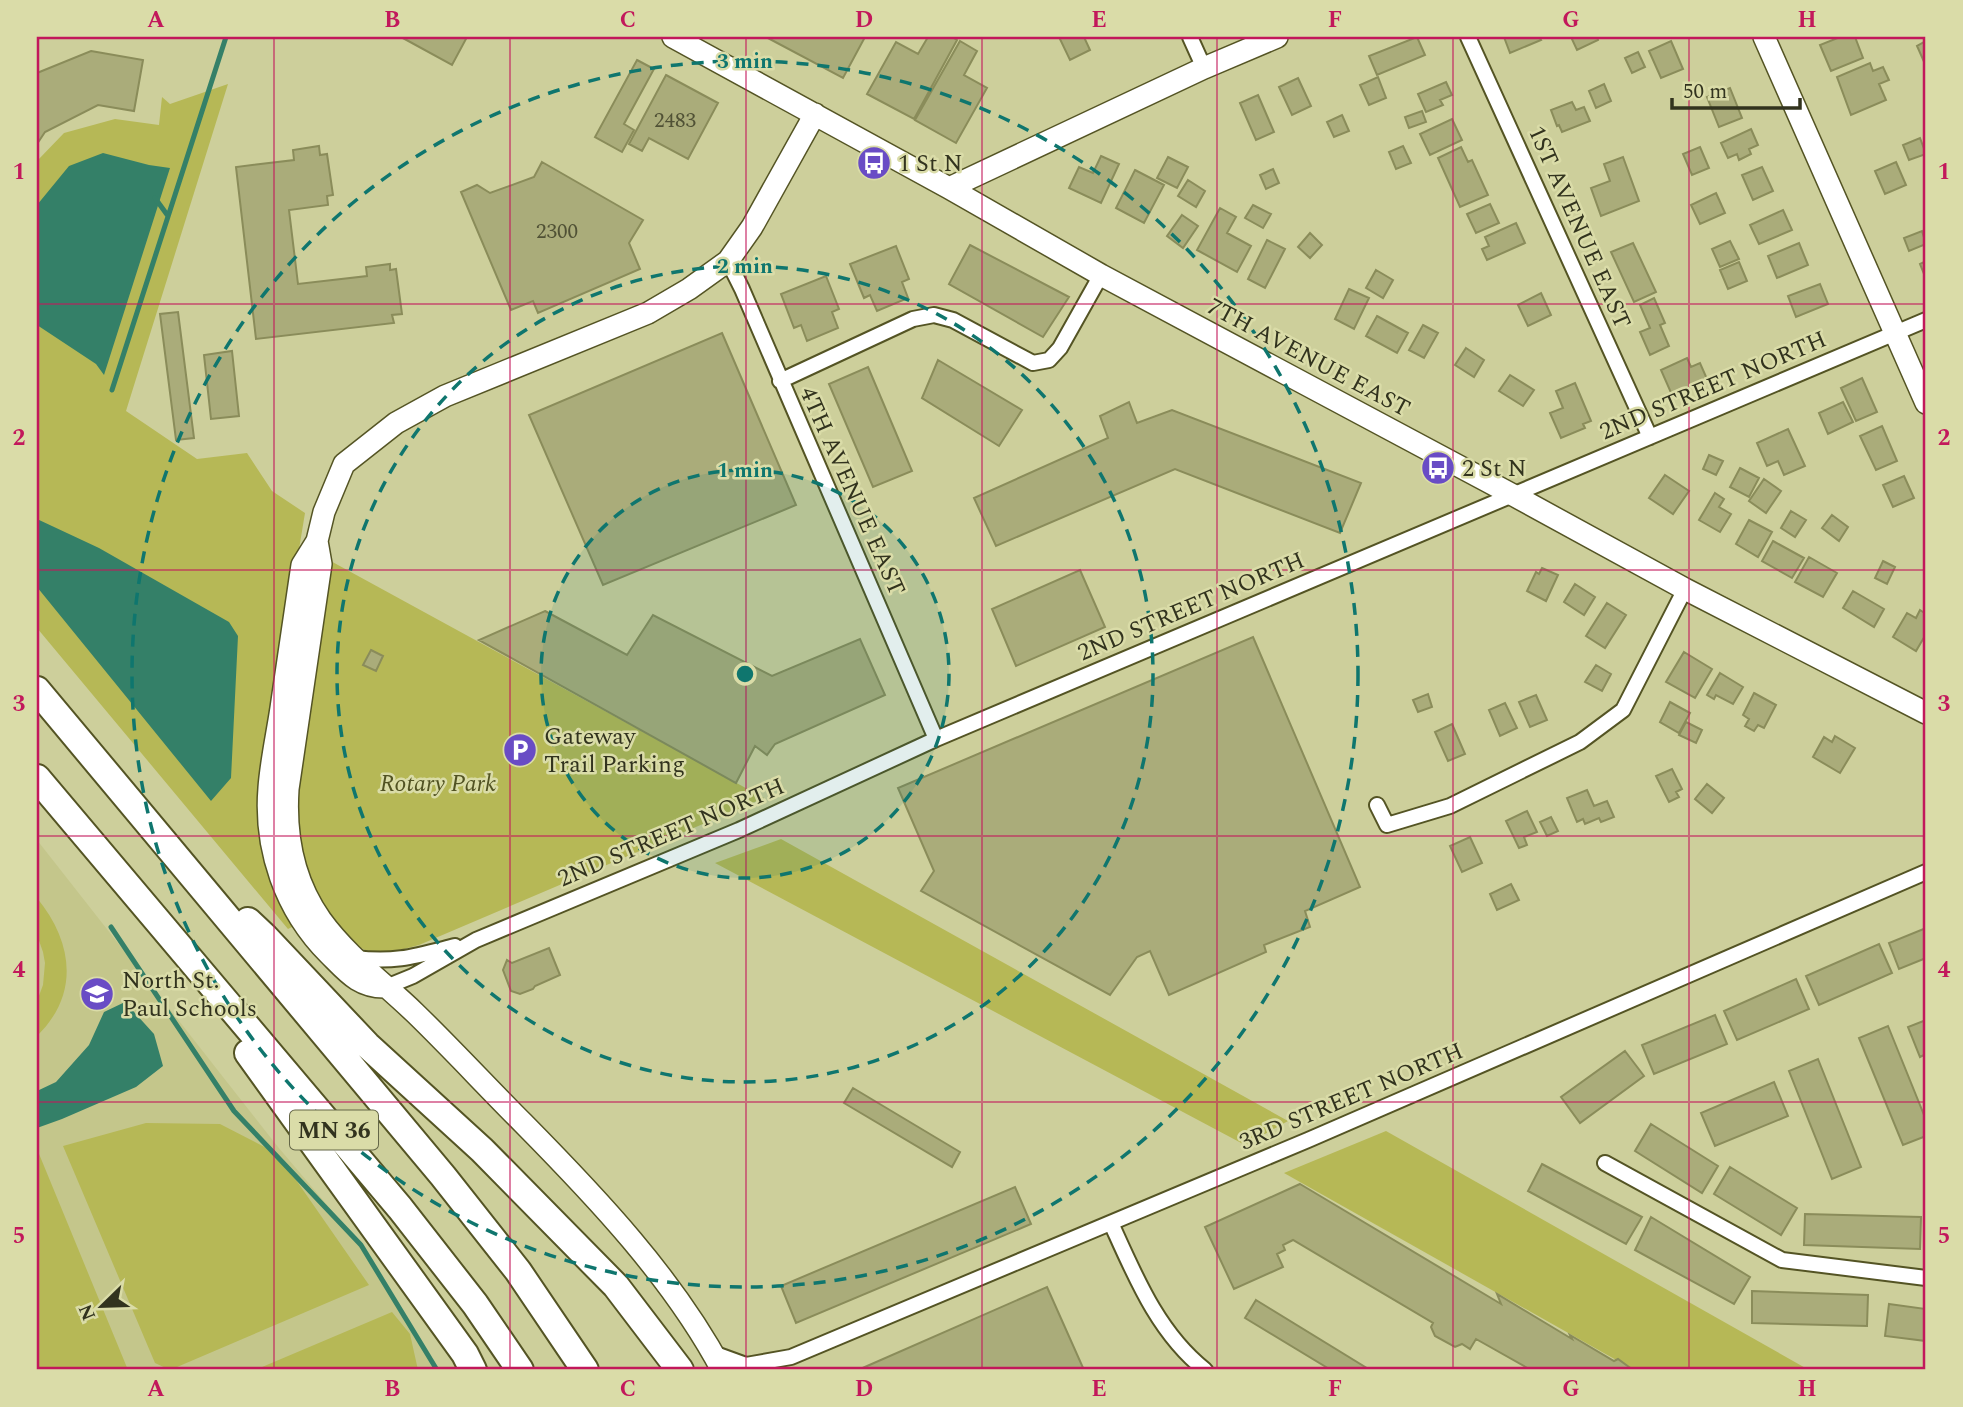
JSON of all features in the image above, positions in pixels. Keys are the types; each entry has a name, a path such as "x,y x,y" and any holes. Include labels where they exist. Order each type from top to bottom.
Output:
{"highway":[{"name":"MN 36","path":"37,690 482,1224 518,1270 585,1370"},
{"name":"MN 36","path":"37,778 400,1208 475,1304 520,1370"},
{"path":"179,861 265,937 367,1045 482,1150 616,1286 680,1370"},
{"path":"138,898 457,1343 473,1370"}],"street":[{"name":"7TH AVENUE EAST","path":"673,37 949,188 1101,275 1685,589 1926,713"},
{"path":"1191,37 1204,68"},
{"path":"949,188 1204,68 1278,37"},
{"name":"1ST AVENUE EAST","path":"1468,37 1650,437"},
{"path":"1764,37 1926,403"},
{"path":"386,987 372,988 353,977 308,931 284,887 274,860 270,836 269,787 302,565 317,541 324,512 344,464 396,423 445,396 648,313 689,289 728,261 752,227 815,114"},
{"name":"4TH AVENUE EAST","path":"728,261 936,739"},
{"path":"780,381 913,319 934,315 953,320 1033,363 1049,360 1060,348 1101,275"},
{"name":"2ND STREET NORTH","path":"386,987 413,976 477,940 739,830 936,739 1926,320"},
{"path":"317,541 321,564 286,811 292,853 309,900 321,920 355,958 414,1012 574,1174 652,1264 718,1362"},
{"path":"1377,805 1387,825 1450,806 1580,742 1623,710 1685,589"},
{"name":"3RD STREET NORTH","path":"718,1362 746,1365 792,1357 1308,1140 1926,872"},
{"name":"2ND STREET NORTH","path":"355,958 403,960 477,940"},
{"path":"1605,1163 1782,1260 1926,1278"},
{"path":"1111,1223 1149,1303 1169,1334 1205,1370"},
{"name":"3RD STREET NORTH","path":"782,1370 792,1357"}],"shaded area":[{"path":"103,153 170,168 104,375 96,364 37,325 37,205 69,166"},
{"path":"37,519 99,548 229,622 238,636 231,778 211,801 37,587"},
{"name":"North St. Paul Schools","path":"37,840 278,1147 361,1245 437,1370 37,1370"},
{"path":"125,1002 154,1034 163,1066 136,1087 37,1128 37,1091 56,1082 89,1045 104,1012"}],"green space":[{"path":"228,84 126,411 197,459 247,453 272,491 305,513 282,652 296,925 288,929 37,628 37,161 64,133 115,119 159,125 162,97 170,104"},
{"name":"Rotary Park","path":"327,559 764,798 419,945 385,954 365,950 350,942 323,908 299,853 295,796"},
{"path":"781,839 1288,1121 1245,1145 715,863"},
{"path":"37,898 58,932 67,968 60,1003 51,1020 37,1036 37,1001 43,985 45,963 37,935"},
{"path":"146,1123 220,1124 278,1154 369,1285 170,1370 155,1363 63,1146"},
{"path":"1386,1131 1809,1370 1634,1370 1284,1173"},
{"path":"37,1149 128,1370 37,1370"},
{"path":"392,1312 410,1334 418,1370 255,1370"}],"building":[{"path":"401,37 467,37 452,65"},
{"path":"766,37 865,37 843,78"},
{"path":"928,37 952,37 957,40 914,119 867,94 896,42 918,54"},
{"path":"1059,37 1084,37 1090,50 1070,60"},
{"path":"1417,37 1425,55 1377,75 1369,56"},
{"path":"1504,37 1539,37 1541,40 1510,53"},
{"path":"1571,37 1597,37 1598,40 1577,50"},
{"path":"1840,37 1855,37 1863,58 1831,71 1820,45"},
{"path":"960,41 977,51 964,75 987,88 956,143 915,120"},
{"path":"1671,41 1683,69 1661,78 1649,51"},
{"path":"1926,41 1926,63 1925,64 1917,46"},
{"path":"91,51 143,60 134,111 98,105 45,132 37,144 37,73"},
{"path":"1638,52 1645,67 1632,73 1625,58"},
{"path":"637,60 654,69 624,124 634,130 622,152 595,137"},
{"path":"1870,63 1873,71 1883,67 1889,80 1879,84 1886,100 1851,115 1837,77"},
{"path":"666,75 718,103 688,159 649,138 642,151 629,144"},
{"path":"1378,77 1386,98 1369,105 1360,85"},
{"path":"1298,78 1311,106 1292,115 1279,87"},
{"path":"1446,82 1452,95 1440,100 1443,105 1426,112 1418,94"},
{"path":"1604,84 1611,101 1596,108 1589,91"},
{"path":"1730,88 1742,118 1719,127 1707,97"},
{"path":"1258,95 1274,132 1256,140 1240,103"},
{"path":"1572,102 1576,110 1584,107 1590,121 1562,132 1551,110"},
{"path":"1422,111 1426,122 1409,128 1405,117"},
{"path":"1342,115 1349,131 1334,137 1327,122"},
{"path":"1452,119 1462,140 1430,155 1420,134"},
{"path":"1751,129 1758,145 1749,149 1751,154 1739,160 1737,154 1728,158 1721,143"},
{"path":"1920,138 1926,154 1909,160 1903,145"},
{"path":"319,146 320,155 327,154 333,195 327,196 328,205 289,210 298,284 367,276 366,267 390,264 390,270 396,269 402,314 392,315 394,323 256,339 236,167 294,160 293,150"},
{"path":"1403,146 1411,163 1396,169 1389,152"},
{"path":"1461,147 1468,162 1472,160 1488,195 1460,207 1438,158"},
{"path":"1700,147 1709,168 1692,175 1683,154"},
{"path":"1101,156 1119,164 1101,203 1069,188 1079,167 1093,173"},
{"path":"1168,157 1188,167 1177,188 1157,178"},
{"path":"1623,157 1639,201 1601,216 1591,188 1610,181 1604,164"},
{"path":"542,162 643,220 629,243 640,269 538,313 533,301 511,310 461,192 477,185 490,193 534,177"},
{"path":"1896,162 1906,185 1885,194 1875,171"},
{"path":"1762,167 1773,191 1753,200 1742,175"},
{"path":"1273,169 1279,183 1266,189 1260,175"},
{"path":"1135,170 1164,185 1144,223 1116,208"},
{"path":"1188,180 1205,191 1196,207 1178,196"},
{"path":"1716,193 1725,213 1700,224 1691,205"},
{"path":"1490,204 1499,223 1476,233 1467,214"},
{"path":"1253,205 1271,214 1263,228 1245,218"},
{"path":"1220,208 1236,217 1227,233 1251,246 1237,272 1197,250"},
{"path":"1783,210 1792,230 1759,244 1750,225"},
{"path":"1182,215 1198,226 1183,248 1167,236"},
{"path":"1516,223 1525,243 1487,260 1482,249 1489,246 1485,237"},
{"path":"1922,231 1926,244 1909,251 1904,238"},
{"path":"1310,233 1322,245 1310,258 1298,247"},
{"path":"1267,240 1285,249 1265,288 1248,279"},
{"path":"1730,241 1739,259 1720,267 1712,249"},
{"path":"1633,243 1656,292 1634,302 1611,252"},
{"path":"1799,243 1808,265 1777,278 1768,256"},
{"path":"970,245 1069,297 1043,337 949,284"},
{"path":"896,246 909,279 902,282 908,298 877,311 870,295 864,298 850,264"},
{"path":"1926,261 1926,279 1920,264"},
{"path":"1739,262 1747,281 1728,289 1720,270"},
{"path":"1376,270 1393,280 1383,298 1366,288"},
{"path":"826,276 839,309 832,312 838,328 807,341 801,325 794,328 781,294"},
{"path":"1820,284 1828,304 1796,317 1788,296"},
{"path":"1349,289 1369,298 1354,329 1335,319"},
{"path":"1541,293 1551,315 1528,326 1518,305"},
{"path":"1654,298 1665,323 1660,325 1669,346 1650,355 1640,332 1650,328 1640,305"},
{"path":"178,312 194,438 176,440 160,314"},
{"path":"1377,316 1408,333 1397,353 1366,336"},
{"path":"1423,325 1438,333 1424,358 1409,350"},
{"path":"722,333 796,505 603,585 529,415"},
{"path":"1466,348 1484,360 1474,377 1455,365"},
{"path":"232,351 239,416 211,419 204,355"},
{"path":"1687,358 1691,367 1700,363 1707,379 1672,395 1661,370"},
{"path":"938,360 1022,410 999,446 922,398"},
{"path":"868,367 912,471 873,487 829,384"},
{"path":"1510,375 1534,390 1523,406 1499,391"},
{"path":"1862,378 1877,412 1856,421 1841,388"},
{"path":"1575,383 1591,421 1583,424 1585,428 1561,438 1550,413 1563,408 1556,391"},
{"path":"1129,402 1137,423 1172,410 1361,483 1340,533 1175,469 996,546 974,498 1108,438 1100,416"},
{"path":"1843,402 1853,422 1828,434 1819,413"},
{"path":"1882,426 1897,461 1876,470 1860,436"},
{"path":"1788,429 1805,466 1784,475 1778,461 1767,466 1757,443"},
{"path":"1709,455 1723,461 1716,475 1703,469"},
{"path":"1740,468 1759,478 1749,497 1730,487"},
{"path":"1665,475 1689,491 1673,514 1649,498"},
{"path":"1904,476 1914,498 1893,507 1883,485"},
{"path":"1764,479 1781,491 1766,513 1749,501"},
{"path":"1715,493 1724,499 1719,507 1731,514 1720,532 1699,520"},
{"path":"1791,511 1806,520 1795,537 1781,528"},
{"path":"1832,515 1848,527 1839,541 1822,528"},
{"path":"1749,520 1772,532 1758,557 1736,544"},
{"path":"1773,541 1804,558 1792,578 1762,561"},
{"path":"1809,557 1837,573 1823,597 1795,582"},
{"path":"1883,561 1895,567 1887,584 1875,578"},
{"path":"1542,568 1558,575 1546,601 1527,591 1536,572 1539,574"},
{"path":"1080,570 1105,627 1016,666 992,609"},
{"path":"1575,584 1595,597 1584,615 1564,602"},
{"path":"1853,591 1884,609 1874,627 1843,608"},
{"path":"1607,603 1626,615 1605,648 1586,636"},
{"path":"1920,610 1926,614 1926,634 1916,651 1893,637 1907,613 1916,618"},
{"path":"545,611 627,655 653,615 772,676 860,639 885,695 775,744 767,755 755,746 736,783 479,640"},
{"path":"1253,637 1360,887 1305,911 1310,927 1264,945 1266,952 1169,995 1150,951 1137,957 1110,995 921,891 934,871 898,788"},
{"path":"371,650 383,656 376,671 363,665"},
{"path":"1684,652 1712,669 1695,698 1666,682"},
{"path":"1596,665 1611,674 1602,691 1585,682"},
{"path":"1720,673 1743,687 1733,704 1716,695 1714,699 1707,695"},
{"path":"1754,693 1776,705 1764,728 1758,725 1754,731 1745,726 1749,719 1743,715"},
{"path":"1428,694 1432,707 1418,712 1413,700"},
{"path":"1536,695 1547,720 1530,727 1519,702"},
{"path":"1670,702 1690,713 1679,733 1660,722"},
{"path":"1505,703 1517,728 1500,736 1489,710"},
{"path":"1686,722 1702,730 1696,743 1679,735"},
{"path":"1452,724 1465,754 1448,761 1435,732"},
{"path":"1835,736 1855,748 1840,773 1813,757 1824,737 1832,742"},
{"path":"1672,769 1682,789 1676,792 1679,797 1669,802 1656,776"},
{"path":"1707,784 1724,798 1712,813 1695,799"},
{"path":"1587,790 1594,806 1607,801 1614,817 1601,822 1599,818 1585,824 1583,819 1577,822 1567,798"},
{"path":"1527,811 1537,832 1524,837 1527,845 1519,848 1506,821"},
{"path":"1551,817 1558,831 1547,836 1540,822"},
{"path":"1470,837 1482,863 1462,872 1450,846"},
{"path":"1511,884 1519,900 1497,910 1490,894"},
{"path":"1926,928 1926,958 1899,969 1889,943"},
{"path":"1879,944 1892,973 1819,1005 1806,976"},
{"path":"549,948 560,975 520,994 511,991 503,970 507,960 512,963"},
{"path":"1796,979 1809,1009 1737,1040 1724,1011"},
{"path":"1715,1015 1727,1044 1654,1074 1642,1045"},
{"path":"1926,1020 1926,1054 1920,1057 1908,1027"},
{"path":"1888,1026 1926,1120 1926,1136 1903,1145 1859,1038"},
{"path":"1625,1051 1644,1076 1580,1123 1561,1097"},
{"path":"1818,1059 1861,1167 1832,1179 1789,1071"},
{"path":"1774,1082 1788,1116 1715,1146 1701,1113"},
{"path":"853,1088 960,1152 952,1167 844,1103"},
{"path":"1651,1124 1718,1166 1702,1193 1635,1151"},
{"path":"1542,1164 1642,1217 1626,1244 1528,1191"},
{"path":"1730,1167 1797,1208 1781,1235 1714,1194"},
{"path":"1300,1184 1501,1304 1497,1294 1572,1339 1570,1335 1614,1361 1618,1359 1633,1370 1531,1370 1476,1339 1470,1349 1462,1344 1455,1347 1435,1336 1431,1327 1433,1323 1293,1240 1283,1245 1285,1250 1277,1254 1283,1267 1234,1289 1205,1227"},
{"path":"1015,1187 1031,1224 796,1323 781,1286"},
{"path":"1805,1214 1921,1217 1920,1249 1804,1245"},
{"path":"1651,1217 1750,1277 1734,1304 1635,1250"},
{"path":"1047,1287 1084,1370 858,1370"},
{"path":"1752,1291 1868,1295 1867,1326 1752,1323"},
{"path":"1256,1300 1370,1370 1331,1370 1245,1318"},
{"path":"1889,1304 1926,1309 1926,1341 1885,1336"}],"waterway":[{"path":"112,390 226,37"},
{"path":"155,198 168,216"},
{"path":"111,927 234,1111 361,1245 437,1370"}],"place":[{"name":"1 St N","path":"874,163"},
{"name":"2 St N","path":"1438,468"},
{"name":"Gateway Trail Parking","path":"520,750"},
{"name":"North St. Paul Schools","path":"97,994"}]}
